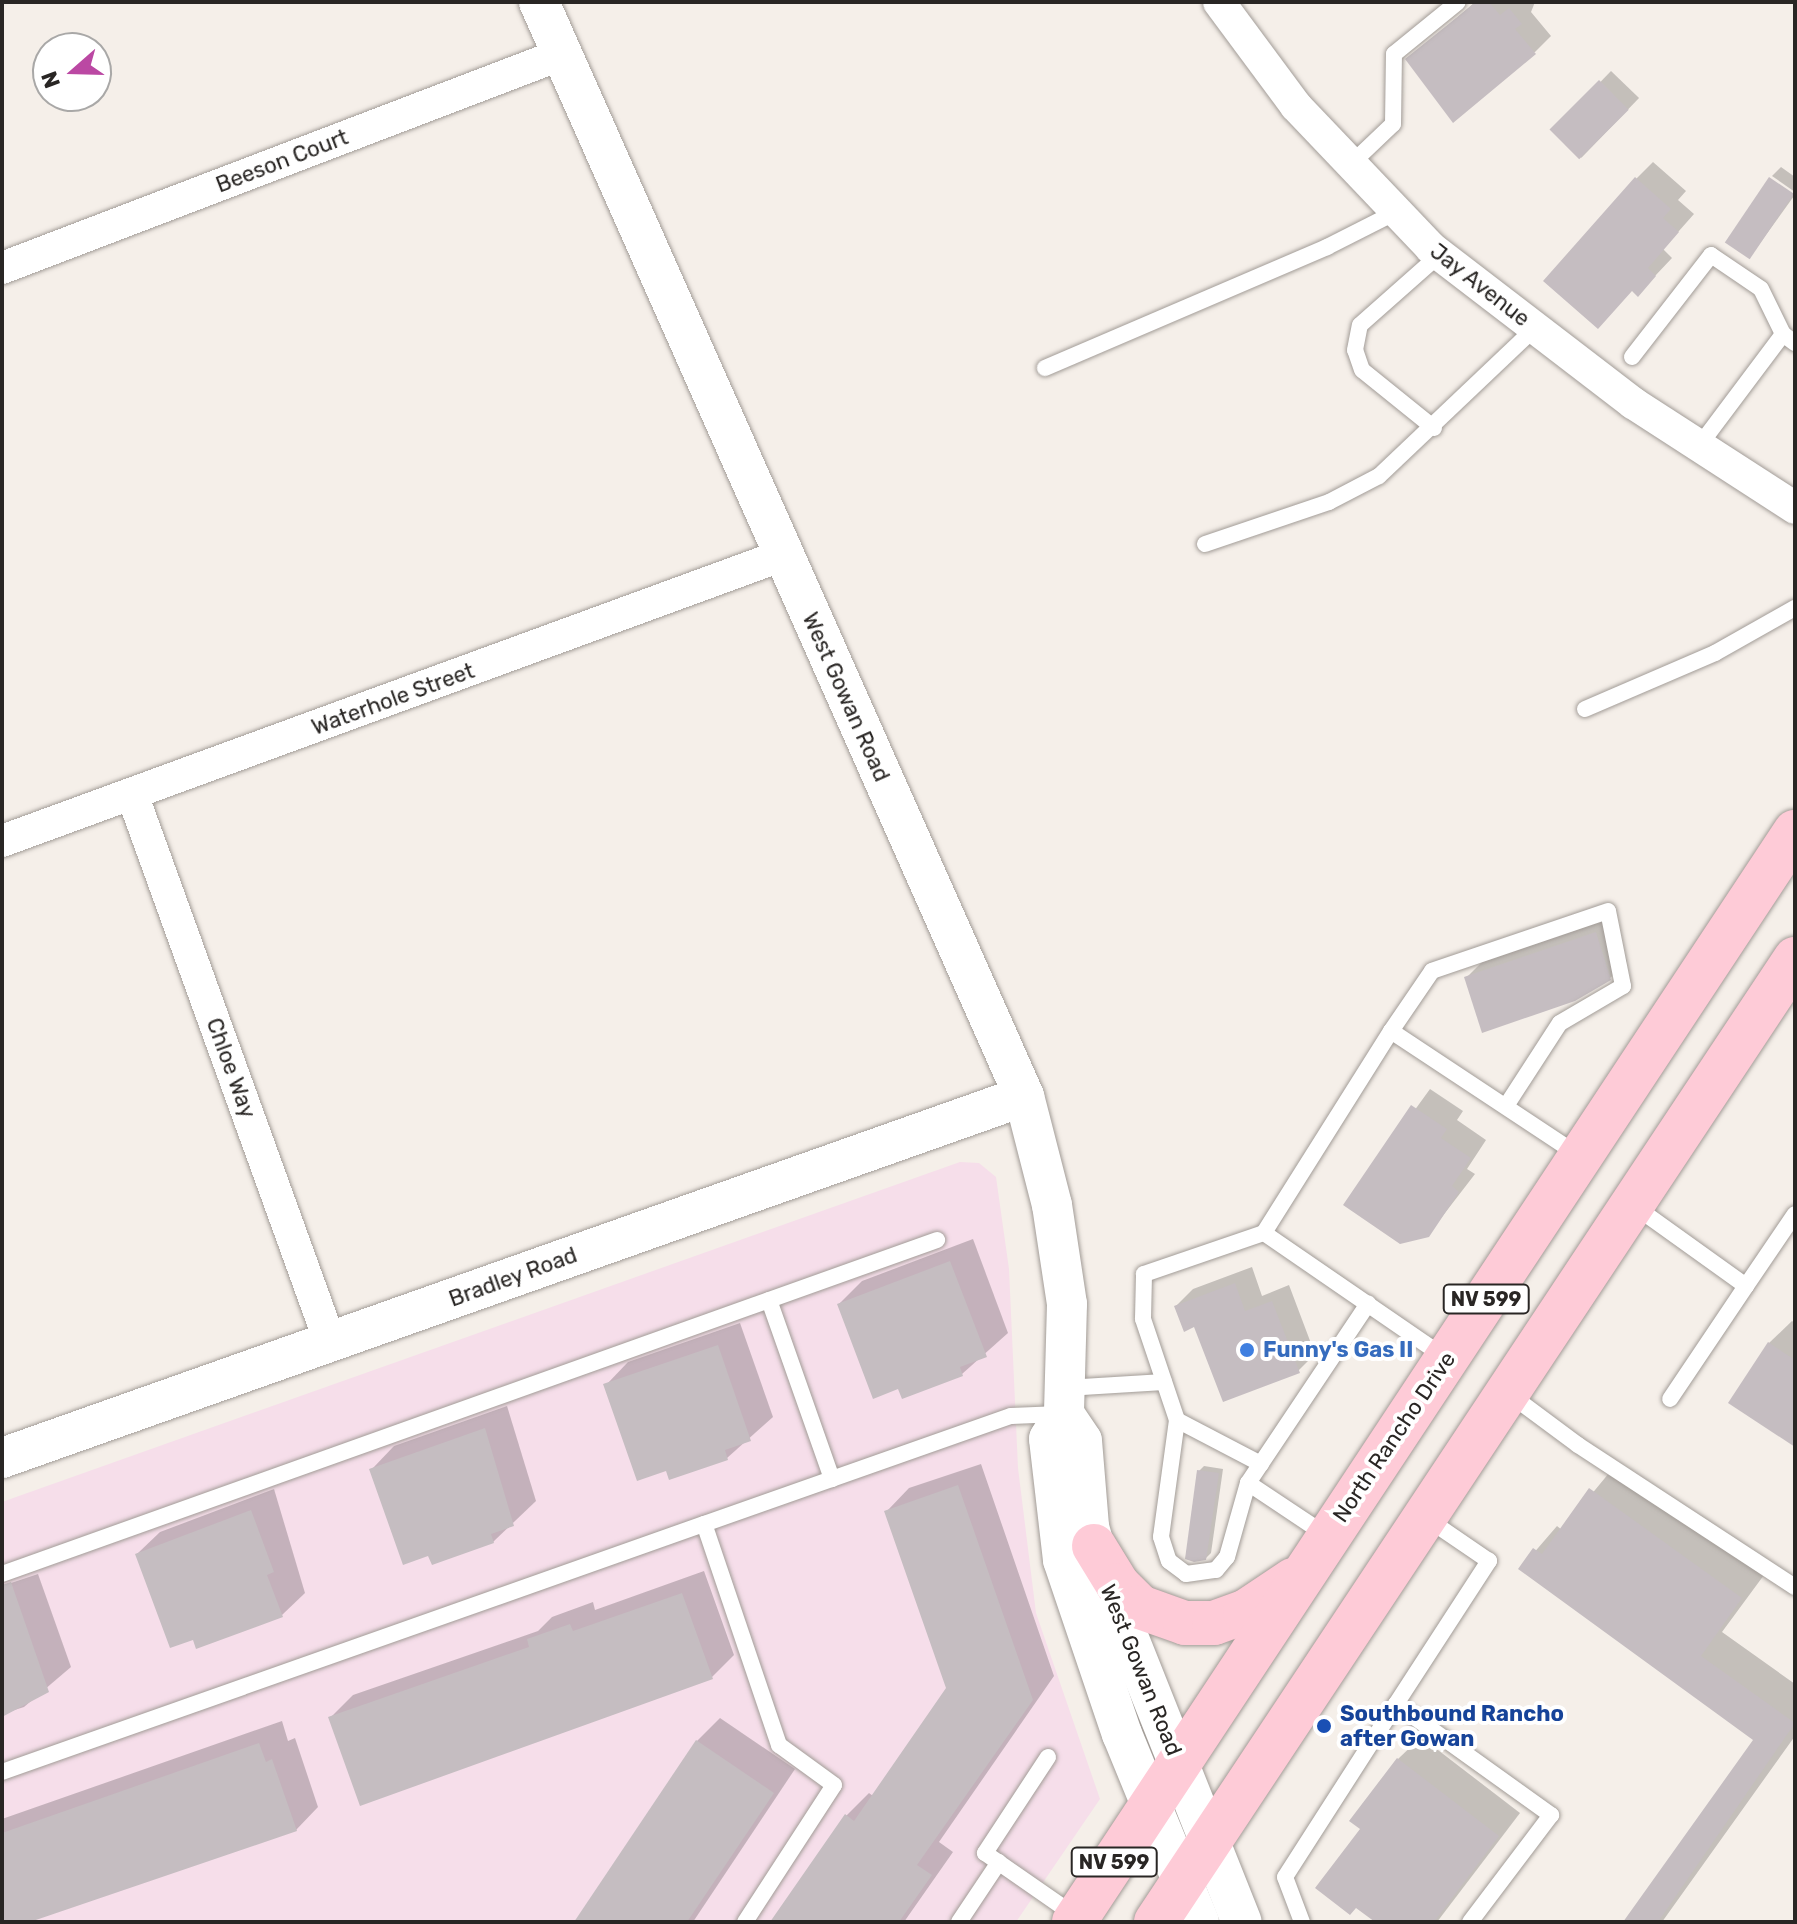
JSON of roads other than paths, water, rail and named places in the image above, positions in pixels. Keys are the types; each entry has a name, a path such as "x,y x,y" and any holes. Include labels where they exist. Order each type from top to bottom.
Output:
{"main road":[{"name":"North Rancho Drive","path":"1076,1920 1153,1809 1328,1536 1795,832"},
{"name":"NV 599","path":"1156,1922 1795,959"},
{"path":"1094,1546 1118,1585 1140,1607 1185,1623 1214,1623 1245,1612 1305,1572"}],"street":[{"name":"West Gowan Road","path":"539,2 1024,1096 1052,1205 1067,1304 1064,1401 1049,1439 1063,1560 1075,1605 1199,1922"},
{"name":"Jay Avenue","path":"1219,2 1296,106 1439,255 1699,446 1795,508"},
{"name":"Beeson Court","path":"2,268 562,54"},
{"name":"Waterhole Street","path":"2,841 783,555"},
{"name":"Chloe Way","path":"132,794 330,1342"},
{"name":"Bradley Road","path":"2,1458 1024,1096"},
{"name":"West Gowan Road","path":"1064,1401 1082,1441 1094,1546 1207,1844 1242,1922"}],"lane":[{"path":"1351,164 1393,124 1394,54 1458,2"},
{"path":"1045,368 1327,247 1396,212"},
{"path":"1434,428 1362,370 1355,350 1360,325 1439,255"},
{"path":"1632,357 1711,255 1761,289 1789,339 1699,446"},
{"path":"1205,544 1329,502 1379,476 1434,428 1535,328"},
{"path":"1585,709 1715,653 1795,608"},
{"path":"1368,1304 1248,1483 1227,1557 1216,1570 1186,1574 1169,1561 1161,1537 1177,1420 1143,1319 1144,1274 1264,1233 1432,971 1608,911 1623,986 1560,1023 1506,1106"},
{"path":"1391,1031 1579,1156"},
{"path":"1633,1205 1746,1286"},
{"path":"1670,1399 1795,1214"},
{"path":"1264,1233 1447,1359"},
{"path":"2,1574 937,1240"},
{"path":"769,1300 832,1479"},
{"path":"2,1772 1011,1416 1064,1401 1164,1382"},
{"path":"1507,1392 1578,1445 1795,1587"},
{"path":"1177,1420 1261,1464"},
{"path":"1248,1483 1328,1536"},
{"path":"1302,1922 1285,1877 1489,1561 1424,1517"},
{"path":"704,1524 779,1745 834,1785 745,1922"},
{"path":"1396,1704 1551,1815 1470,1922"},
{"path":"1048,1757 985,1853 1076,1920"},
{"path":"959,1922 999,1862"}],"place":[{"name":"Funny's Gas II","path":"1247,1350"},
{"name":"Southbound Rancho after Gowan","path":"1324,1726"}]}
